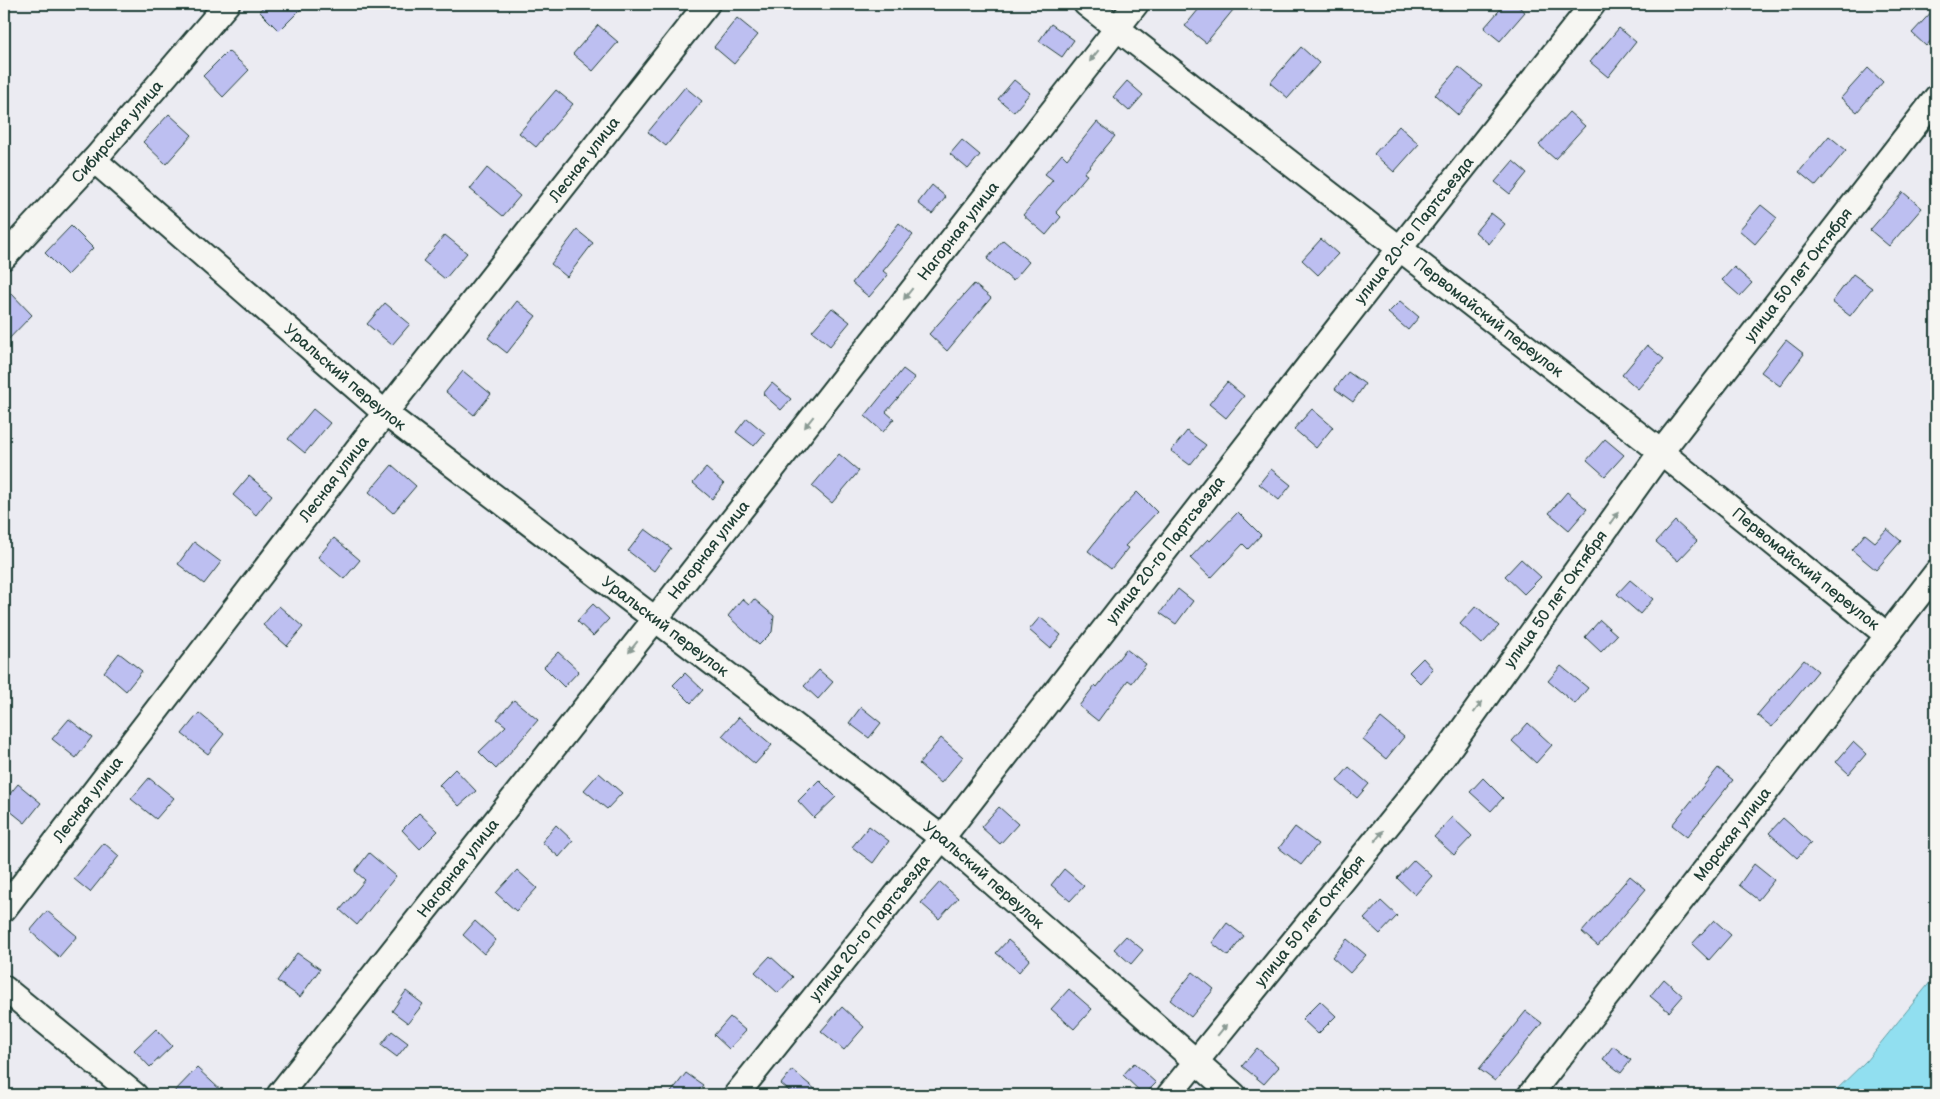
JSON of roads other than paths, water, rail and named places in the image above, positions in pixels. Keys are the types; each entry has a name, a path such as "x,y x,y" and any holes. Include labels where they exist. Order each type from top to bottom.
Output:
{"street":[{"name":"Сибирская улица","path":"4,257 94,160 227,4"},
{"name":"Лесная улица","path":"4,909 386,413 706,4"},
{"name":"Первомайский переулок","path":"1086,4 1660,452 1887,634"},
{"name":"Нагорная улица","path":"279,1095 656,618 1136,4"},
{"name":"улица 20-го Партсъезда","path":"736,1095 942,838 1400,248 1593,4"},
{"name":"улица 50 лет Октября","path":"1170,1095 1443,757 1660,452 1936,98"},
{"name":"Уральский переулок","path":"94,160 386,413 942,838 1234,1095"},
{"name":"Морская улица","path":"1530,1095 1936,573"},
{"path":"4,988 134,1095"}],"water":[{"path":"1936,975 1936,1095 1831,1095 1866,1061"}]}
